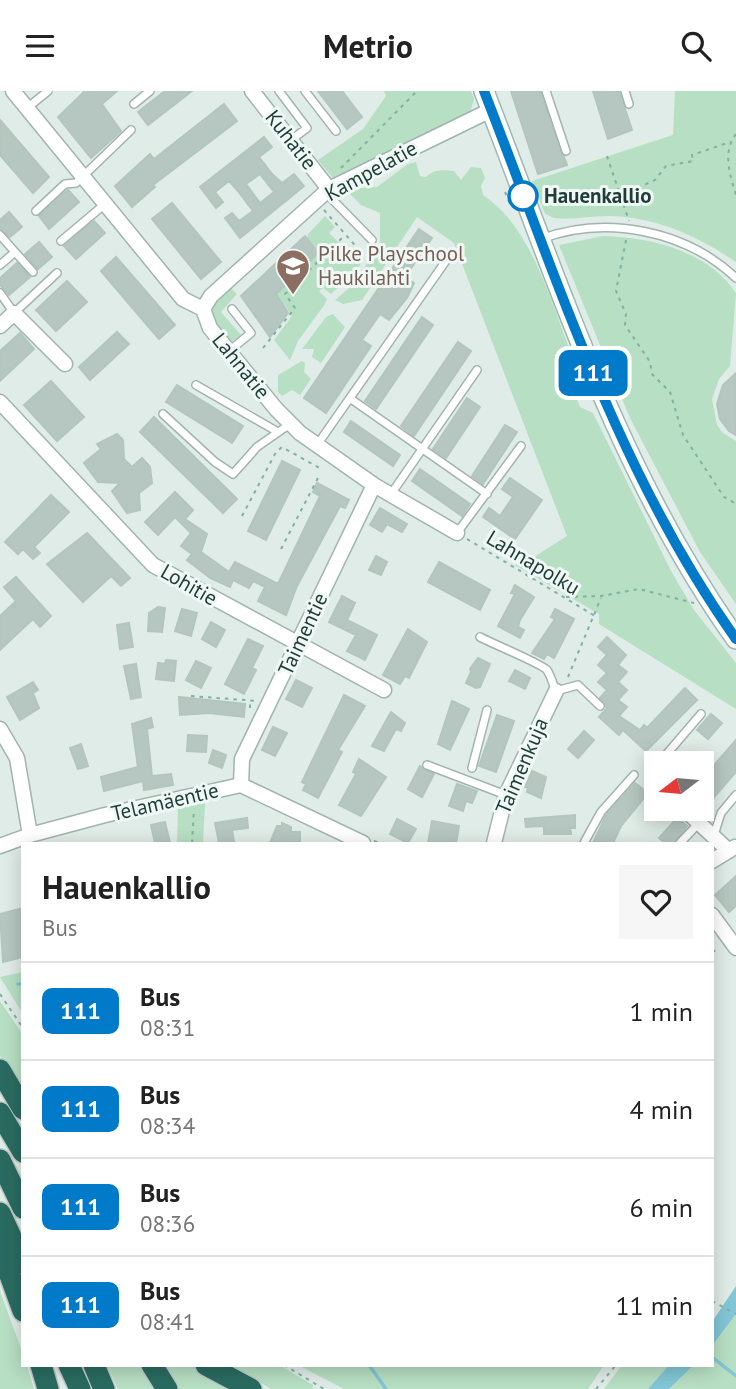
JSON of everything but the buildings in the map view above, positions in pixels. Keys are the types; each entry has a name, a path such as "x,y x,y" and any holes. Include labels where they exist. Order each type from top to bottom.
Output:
{"highway":[{"path":"0,1070 21,1106"},
{"path":"0,1113 21,1149"},
{"path":"0,1160 21,1204"},
{"path":"0,1213 21,1258"},
{"path":"0,1248 21,1286"},
{"path":"0,1248 21,1306"},
{"path":"42,1367 48,1389"},
{"path":"61,1367 70,1389"},
{"path":"70,1367 80,1389"},
{"path":"95,1367 104,1389"},
{"path":"153,1367 167,1389"},
{"path":"220,1370 251,1389"}],"main road":[{"path":"484,91 540,239 625,448 673,541 736,639"}],"street":[{"name":"Lahnatie","path":"13,91 183,299 203,309 210,328 284,428 457,533"},
{"name":"Kuhatie","path":"253,91 291,140 323,191"},
{"name":"Kampelatie","path":"203,309 211,296 323,191 491,110"},
{"path":"0,326 14,313 65,364"},
{"name":"Lohitie","path":"0,402 153,565 298,646 384,690"},
{"name":"Taimentie","path":"241,785 242,759 374,485"},
{"name":"Taimenkuja","path":"494,842 506,795 556,691"},
{"path":"0,729 17,758 30,835"},
{"name":"Telamäentie","path":"0,846 30,835 241,785 361,842"},
{"path":"699,823 732,848 714,859"},
{"path":"714,918 736,948"}],"lane":[{"path":"27,108 48,91"},
{"path":"134,104 150,91"},
{"path":"279,91 307,128 291,140"},
{"path":"305,91 336,131"},
{"path":"546,91 566,151"},
{"path":"625,91 629,104"},
{"path":"36,211 65,184 76,183 131,130"},
{"path":"323,191 372,240"},
{"path":"61,241 105,204"},
{"path":"540,239 594,227 646,231 695,249 736,278"},
{"path":"0,235 33,272"},
{"path":"0,265 15,252"},
{"path":"316,446 450,255"},
{"path":"0,293 14,313 57,273"},
{"path":"229,352 251,333 232,309"},
{"path":"391,495 477,370"},
{"path":"163,414 215,462 233,474 257,447 284,428 197,385"},
{"path":"351,399 487,494"},
{"path":"457,533 522,446"},
{"path":"480,637 513,655 541,665 547,671 556,691 578,685 600,706"},
{"path":"472,768 487,710"},
{"path":"668,751 701,714"},
{"path":"427,765 506,795"},
{"path":"585,842 601,812 634,775"},
{"path":"713,836 721,813 736,796"},
{"path":"681,842 699,823"}],"path":[{"path":"360,251 345,235 323,191 417,91"},
{"path":"736,134 730,142 728,167 736,195"},
{"path":"622,195 655,180 666,166 693,161 692,155 730,142"},
{"path":"607,156 631,229 624,244 616,291 626,314 625,325 650,362 652,374 670,392 684,435 724,497 736,504"},
{"path":"263,348 295,308 285,295 345,235"},
{"path":"242,516 276,452 282,447 323,470"},
{"path":"281,549 319,476"},
{"name":"Lahnapolku","path":"457,533 595,617"},
{"path":"565,597 601,596 639,589 700,605 708,599"},
{"path":"556,691 566,681 595,617 601,596"},
{"path":"191,696 265,702"},
{"path":"250,701 250,708"},
{"path":"192,842 195,794"},
{"path":"714,951 720,948"},
{"path":"0,994 21,1025"},
{"path":"714,1302 736,1314"},
{"path":"287,1367 318,1388 324,1389"},
{"path":"596,1389 613,1367"}],"green space":[{"path":"384,91 471,91 474,99 470,113 333,178 318,160 363,129 386,96"},
{"path":"675,91 736,91 736,262 692,236 660,224 609,216 554,218 545,214 532,181 673,135"},
{"path":"416,162 420,176 426,177 439,171 454,171 461,180 471,167 481,168 485,178 481,186 483,195 500,209 528,247 573,358 565,367 580,407 593,413 671,571 694,610 736,663 736,709 599,624 599,614 515,565 519,559 534,557 567,536 454,243 417,217 362,300 343,304 335,300 355,283 380,242 380,213 361,205 345,189 377,187 408,164"},
{"path":"325,216 335,227 329,233 348,251 353,247 364,259 347,284 344,282 331,294 323,288 319,291 327,299 325,304 298,341 290,360 274,340 292,316 276,294 318,254 307,239 308,234"},
{"path":"603,236 640,239 677,249 710,267 736,293 730,366 719,379 712,399 717,425 723,433 736,441 736,604 700,552 630,418 559,245"},
{"path":"230,287 237,294 221,312 241,335 230,343 217,327 212,314 216,302"},
{"path":"333,314 345,327 321,363 312,357 314,349 302,349 326,317"},
{"path":"302,361 305,363 304,372 311,379 300,395 292,390 282,396 278,392 278,375"},
{"path":"205,803 203,842 177,842 178,808"},
{"path":"21,972 21,1011 0,977"},
{"path":"0,1001 21,1032 21,1093 0,1056"},
{"path":"0,1291 21,1349 21,1367 28,1367 34,1389 0,1389"},
{"path":"736,1314 736,1389 669,1389 692,1367 714,1367 714,1343"},
{"path":"108,1367 148,1367 161,1389 118,1389"},
{"path":"162,1367 195,1367 231,1389 177,1389"},
{"path":"234,1367 282,1367 313,1385 313,1389 271,1389"},
{"path":"302,1367 603,1367 588,1389 344,1389"},
{"path":"620,1367 667,1367 648,1389 604,1389"}],"water":[{"path":"736,1286 736,1314 714,1343 714,1319"},
{"path":"667,1367 692,1367 669,1389 648,1389"}],"waterway":[{"path":"714,1359 736,1376"},
{"path":"370,1367 386,1389"}],"bus line":[{"name":"111","path":"484,91 532,221 625,448 680,554 736,639"}],"place":[{"name":"Hauenkallio","path":"523,196"},
{"name":"Pilke Playschool Haukilahti","path":"293,296"}]}
